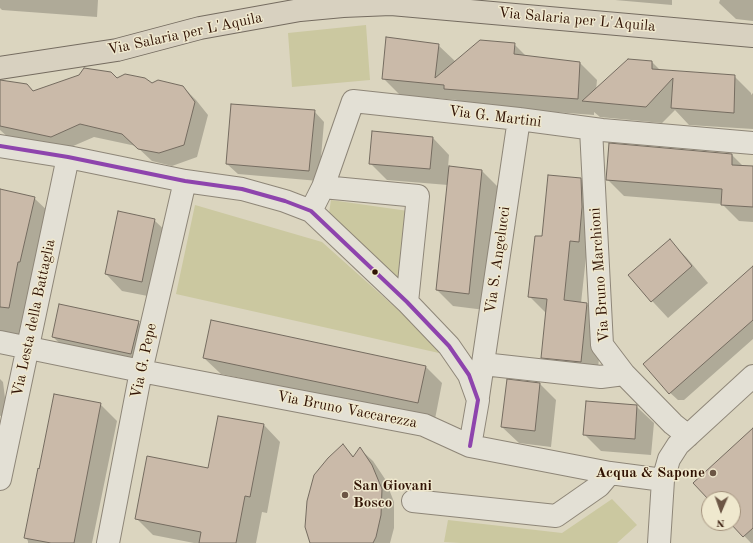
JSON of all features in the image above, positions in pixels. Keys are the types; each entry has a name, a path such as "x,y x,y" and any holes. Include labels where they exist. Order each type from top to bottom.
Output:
{"main road":[{"name":"Via Salaria per L'Aquila","path":"0,68 117,50 200,28 300,5 343,6 391,4 753,36"}],"street":[{"name":"Via G. Martini","path":"311,211 324,187 353,102 519,119 592,129 753,143"},
{"name":"Via S. Angelucci","path":"470,446 519,119"},
{"name":"Via Bruno Marchioni","path":"592,129 602,345 624,374 672,424 688,436"},
{"path":"0,146 68,157 185,181 242,189 285,201 311,211 408,302 449,346 469,375 478,400"},
{"name":"Via Lesta della Battaglia","path":"0,479 68,157"},
{"name":"Via G. Pepe","path":"108,543 141,371 185,181"},
{"path":"324,187 418,196 408,302"},
{"name":"Via Bruno Vaccarezza","path":"0,342 141,371 424,425 470,446 610,473 663,480"},
{"path":"483,364 601,377 624,374"},
{"path":"659,543 663,480 668,459 678,445 753,376"},
{"path":"413,501 556,516 599,486 610,473"}],"shaded area":[{"path":"366,25 370,80 292,87 288,33"},
{"path":"331,200 408,211 399,279 329,213"},
{"path":"195,205 322,242 434,342 439,353 176,294"},
{"path":"612,499 637,525 617,543 444,542 448,520 562,533"}],"building":[{"path":"386,37 439,44 435,78 480,40 515,43 514,54 580,62 578,99 444,89 444,85 382,79"},
{"path":"628,59 652,61 652,69 735,75 734,113 671,108 673,78 646,107 582,101"},
{"path":"84,68 111,72 117,78 125,74 145,78 152,83 158,80 183,86 195,102 184,145 159,153 138,149 122,134 80,124 51,137 0,126 0,80 27,84 33,91 79,75"},
{"path":"231,104 315,110 309,171 226,164"},
{"path":"372,131 433,137 430,169 369,164"},
{"path":"609,143 732,154 732,165 753,166 753,207 721,205 722,189 606,180"},
{"path":"449,166 482,170 469,294 436,290"},
{"path":"548,175 581,178 582,207 579,242 570,241 564,300 587,303 581,362 541,358 547,299 528,297 535,236 542,236"},
{"path":"0,189 35,197 20,262 18,262 9,308 0,307"},
{"path":"118,211 155,219 142,282 105,274"},
{"path":"670,239 692,266 651,302 628,275"},
{"path":"753,266 753,320 669,394 643,364"},
{"path":"59,304 139,321 131,354 52,337"},
{"path":"211,320 426,366 418,403 203,358"},
{"path":"507,379 540,383 535,431 501,427"},
{"path":"54,394 101,403 74,543 51,543 24,538"},
{"path":"586,401 637,405 635,439 583,435"},
{"path":"218,416 264,424 250,497 245,496 236,543 199,543 201,532 135,519 147,456 208,468"},
{"path":"753,428 753,528 743,537 737,531 741,531 741,491 701,492 693,483"},
{"name":"San Giovani Bosco","path":"343,444 353,457 360,447 372,465 382,489 381,515 376,537 373,543 310,543 305,527 307,501 314,475 328,458"}],"transit line":[{"path":"0,146 68,157 185,181 242,189 285,201 311,211 407,302 449,346 469,375 478,400 470,446"}],"place":[{"name":"Acqua & Sapone","path":"713,473"},
{"name":"San Giovani Bosco","path":"345,495"}]}
